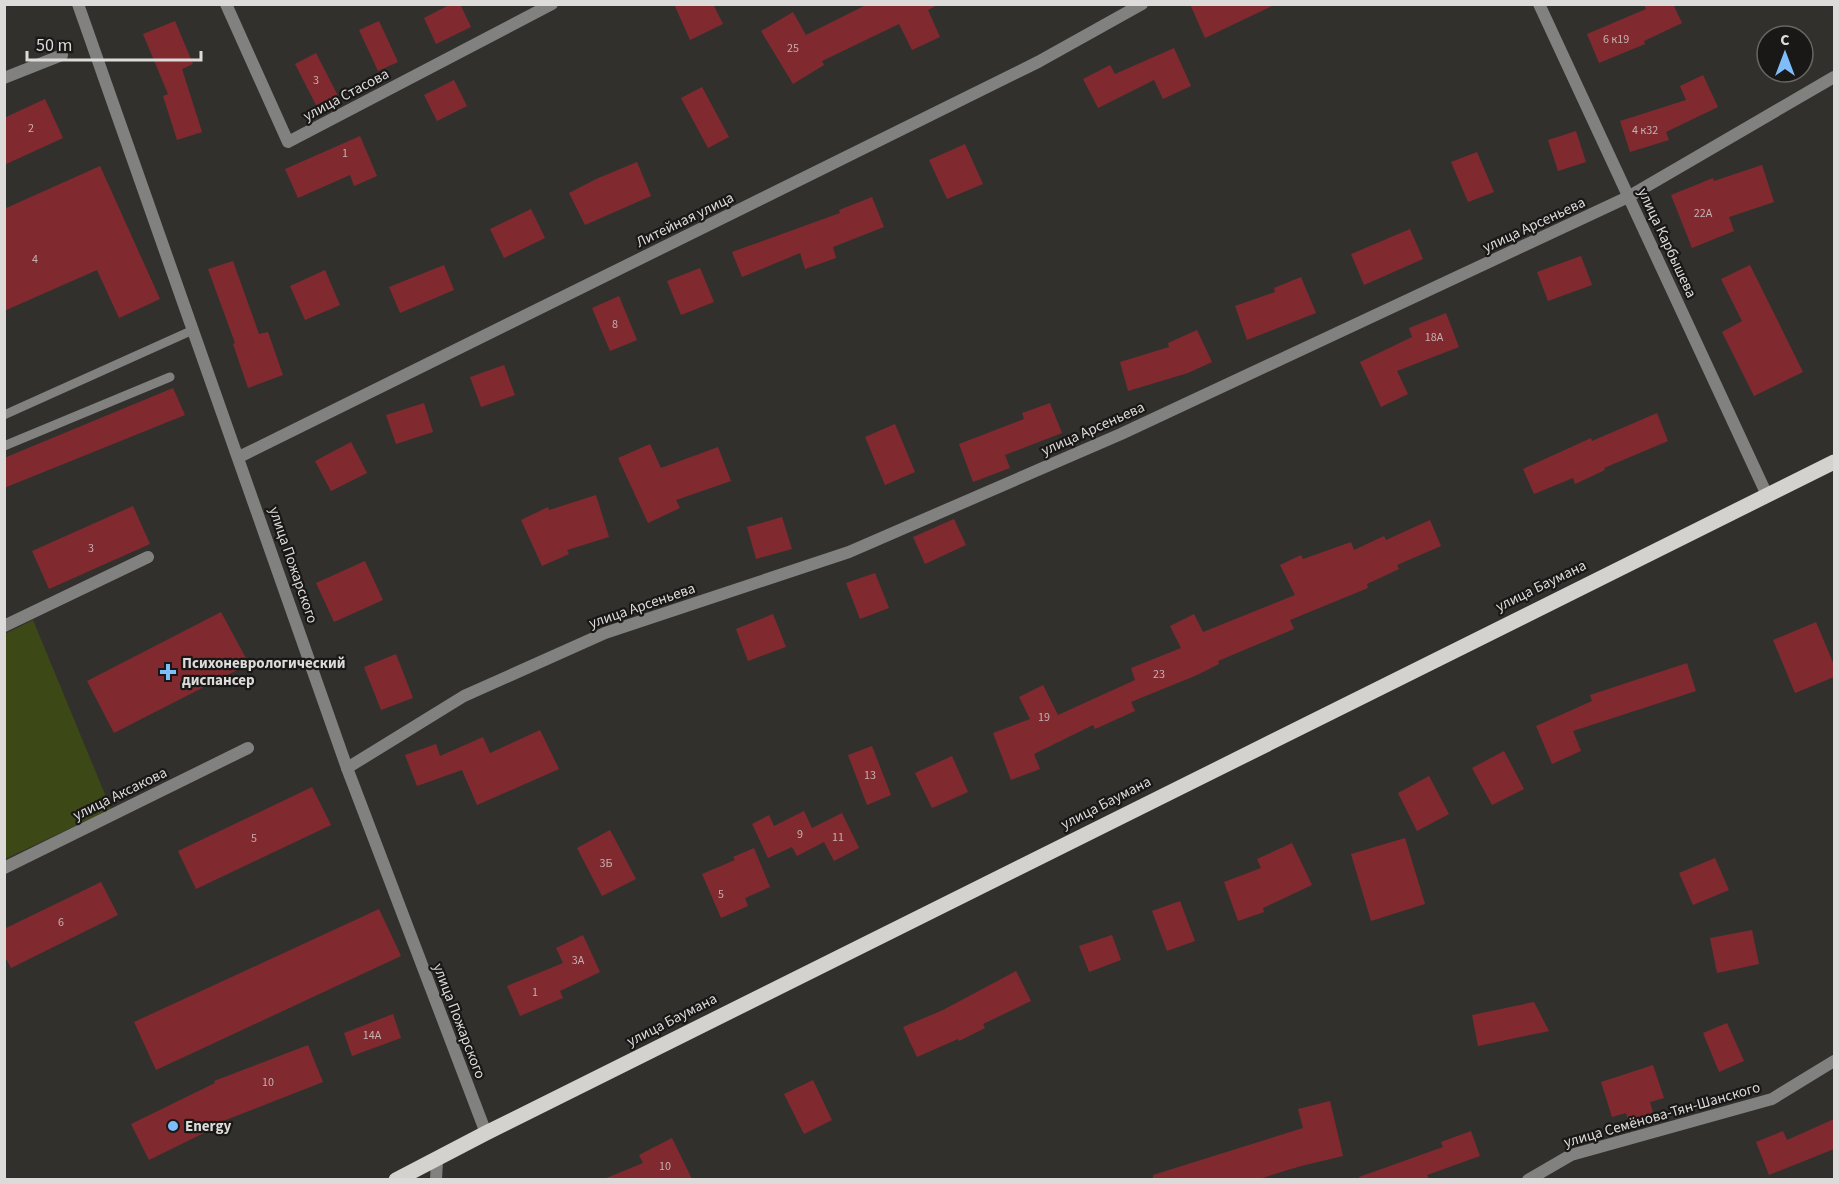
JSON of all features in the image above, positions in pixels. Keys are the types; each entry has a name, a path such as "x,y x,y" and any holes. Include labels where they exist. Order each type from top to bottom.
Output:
{"main road":[{"name":"улица Баумана","path":"396,1179 437,1160 486,1132 1834,462"}],"street":[{"name":"улица Пожарского","path":"78,4 347,768 486,1132"},
{"name":"улица Стасова","path":"226,4 288,142 552,4"},
{"name":"Литейная улица","path":"239,457 1038,62 1142,4"},
{"name":"улица Карбышева","path":"1539,4 1767,495"},
{"path":"4,78 62,55"},
{"name":"улица Арсеньева","path":"347,768 464,696 594,638 860,547 1121,434 1629,197 1834,77"},
{"path":"4,626 148,557"},
{"name":"улица Аксакова","path":"4,868 248,748"},
{"name":"улица Семёнова-Тян-Шанского","path":"1528,1179 1571,1155 1772,1099 1834,1061"},
{"path":"436,1179 437,1160"}],"lane":[{"path":"4,414 193,330"},
{"path":"4,446 170,377"}],"green space":[{"path":"33,620 111,809 5,859 5,634"}],"building":[{"path":"451,4 460,4 471,27 436,44 424,18"},
{"path":"674,4 713,4 723,24 690,40"},
{"path":"868,4 939,4 928,10 940,37 912,50 899,24 822,61 824,65 793,84 761,31 793,12 806,35"},
{"path":"1190,4 1276,4 1205,38"},
{"path":"1644,4 1673,4 1682,23 1644,41 1645,44 1599,63 1587,34 1646,9"},
{"path":"175,21 193,64 182,69 202,132 177,140 163,96 168,94 143,34"},
{"path":"379,21 398,62 378,71 359,30"},
{"path":"1174,48 1191,86 1163,99 1154,80 1098,108 1083,79 1110,65 1115,74"},
{"path":"316,53 338,96 317,107 295,64"},
{"path":"1703,75 1718,107 1666,132 1669,140 1630,152 1620,121 1686,100 1680,86"},
{"path":"454,80 467,106 437,121 424,95"},
{"path":"702,87 729,137 708,148 681,98"},
{"path":"45,99 63,138 4,165 4,118"},
{"path":"1576,131 1586,162 1558,171 1548,140"},
{"path":"360,136 377,176 354,186 350,175 298,198 285,169"},
{"path":"965,144 983,184 947,199 929,160"},
{"path":"1477,152 1494,192 1468,202 1451,162"},
{"path":"637,162 651,196 585,225 569,193"},
{"path":"1762,165 1774,202 1729,217 1734,231 1692,248 1671,195 1713,178 1714,181"},
{"path":"100,166 160,299 119,318 97,270 4,311 4,209"},
{"path":"872,197 884,227 833,247 836,258 805,269 800,253 742,277 732,252 840,213 839,210"},
{"path":"531,209 545,238 504,258 490,229"},
{"path":"1410,229 1423,259 1364,285 1351,254"},
{"path":"1581,256 1592,285 1548,301 1537,272"},
{"path":"233,261 259,334 268,332 283,375 248,388 233,344 235,343 208,269"},
{"path":"444,265 454,290 400,313 389,287"},
{"path":"1750,265 1803,372 1754,396 1722,332 1742,321 1721,279"},
{"path":"700,268 714,302 681,315 667,281"},
{"path":"325,270 340,305 305,320 290,286"},
{"path":"1301,277 1316,313 1247,340 1235,306 1275,292 1274,288"},
{"path":"619,296 637,340 610,351 592,308"},
{"path":"1446,313 1459,347 1397,371 1408,394 1381,407 1360,362 1412,337 1409,328"},
{"path":"1197,330 1212,362 1188,373 1128,391 1120,362 1169,347 1168,343"},
{"path":"504,365 515,395 481,407 470,377"},
{"path":"173,388 185,415 4,488 4,458"},
{"path":"424,403 433,432 396,444 386,415"},
{"path":"1050,403 1062,433 1005,455 1010,468 973,482 959,444 1024,419 1022,413"},
{"path":"1657,413 1668,441 1604,468 1605,470 1575,484 1573,478 1534,494 1523,469 1591,438 1592,441"},
{"path":"895,424 915,472 885,485 865,437"},
{"path":"351,442 367,473 331,491 315,461"},
{"path":"650,444 661,468 718,447 731,481 676,500 680,508 648,523 618,458"},
{"path":"596,495 609,537 567,550 569,554 542,566 521,520 548,507 549,510"},
{"path":"133,506 150,544 49,589 32,551"},
{"path":"782,517 792,549 756,559 747,527"},
{"path":"954,519 966,545 925,564 913,537"},
{"path":"1430,520 1441,546 1397,565 1399,569 1367,584 1368,588 1290,620 1294,629 1218,661 1219,664 1197,675 1131,702 1135,711 1095,729 1093,725 1034,754 1040,769 1011,780 993,733 1030,719 1019,697 1043,685 1058,715 1135,680 1131,668 1181,648 1170,626 1194,614 1203,632 1295,595 1280,565 1301,555 1303,559 1351,542 1354,550 1384,536 1386,540"},
{"path":"365,561 383,600 334,622 316,583"},
{"path":"875,573 889,608 860,619 846,583"},
{"name":"Психоневрологический диспансер","path":"221,612 249,664 114,733 87,681"},
{"path":"773,614 786,647 748,661 736,629"},
{"path":"1816,622 1834,665 1834,677 1795,693 1773,640"},
{"path":"396,654 413,698 381,710 364,667"},
{"path":"1687,663 1696,691 1573,731 1581,751 1552,764 1536,726 1592,701 1590,695"},
{"path":"540,730 559,769 477,805 462,770 417,786 405,755 436,744 440,756 483,737 490,753"},
{"path":"872,746 891,795 867,805 848,755"},
{"path":"1504,751 1524,789 1492,805 1472,768"},
{"path":"952,756 968,792 932,808 915,773"},
{"path":"1429,776 1449,814 1417,831 1398,793"},
{"path":"312,787 331,825 196,889 178,851"},
{"path":"804,811 812,828 842,813 859,848 834,861 824,842 797,856 792,847 768,858 752,824 769,815 774,826"},
{"path":"610,830 636,879 602,896 577,848"},
{"path":"1405,838 1425,904 1371,921 1351,854"},
{"path":"1292,843 1312,885 1263,908 1264,912 1238,921 1224,882 1261,868 1257,859"},
{"path":"754,848 770,887 745,898 748,906 721,918 702,874 735,860 733,857"},
{"path":"1715,858 1729,890 1693,905 1679,873"},
{"path":"101,882 118,915 11,968 4,955 4,929"},
{"path":"1180,901 1195,941 1167,951 1152,911"},
{"path":"379,909 401,956 156,1070 134,1022"},
{"path":"1752,930 1759,964 1717,973 1710,938"},
{"path":"583,935 600,972 560,991 563,998 520,1016 507,986 563,963 556,948"},
{"path":"1112,935 1121,960 1089,972 1079,946"},
{"path":"1016,971 1031,1001 983,1024 985,1028 959,1041 958,1039 917,1057 903,1027 943,1010"},
{"path":"1534,1002 1549,1031 1478,1046 1472,1015"},
{"path":"393,1014 401,1038 352,1056 344,1033"},
{"path":"1727,1023 1744,1061 1719,1072 1703,1033"},
{"path":"308,1045 323,1082 213,1125 214,1128 149,1160 131,1124 215,1083 214,1081"},
{"path":"1653,1065 1664,1098 1650,1102 1654,1116 1629,1124 1626,1113 1612,1117 1601,1082"},
{"path":"813,1080 832,1120 804,1134 784,1094"},
{"path":"1330,1101 1343,1156 1259,1179 1153,1179 1153,1175 1303,1128 1298,1109"},
{"path":"1834,1119 1834,1149 1769,1175 1756,1142 1783,1131 1787,1140"},
{"path":"1471,1131 1480,1156 1427,1175 1429,1179 1359,1179 1359,1177 1443,1147 1441,1142"},
{"path":"672,1138 692,1179 604,1179 643,1163 639,1155"}],"place":[{"name":"Психоневрологический диспансер","path":"168,672"},
{"name":"Energy","path":"173,1126"}]}
